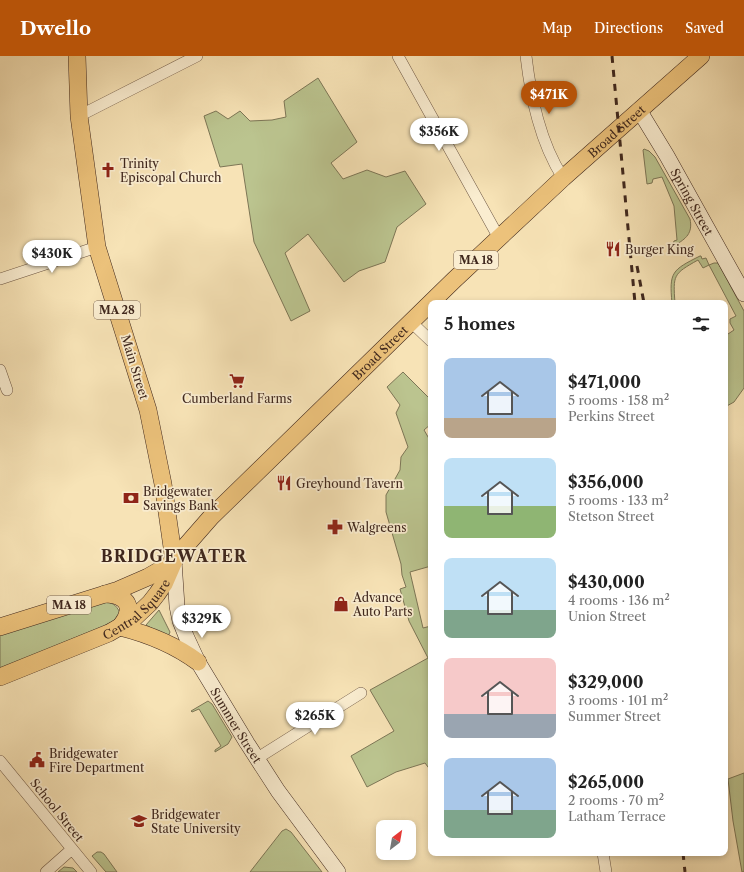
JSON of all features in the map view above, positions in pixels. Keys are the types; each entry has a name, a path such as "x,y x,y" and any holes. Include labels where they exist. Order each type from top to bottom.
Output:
{"main road":[{"name":"Main Street","path":"77,56 79,116 97,247 148,410 163,484 174,561"},
{"name":"Broad Street","path":"434,300 563,178 701,56"},
{"name":"Spring Street","path":"639,110 667,156 744,294"},
{"name":"Broad Street","path":"174,561 211,517 428,306"},
{"name":"Central Square","path":"0,627 118,590 162,570 174,561"},
{"name":"Central Square","path":"0,677 120,627 133,619 150,603 164,584 174,561"},
{"name":"Summer Street","path":"174,561 179,613 186,636 198,662 256,759 289,808 338,872"},
{"path":"105,594 118,595 127,605 127,616 120,627 140,632 169,644 198,662"}],"street":[{"path":"79,116 197,56"},
{"path":"398,56 499,238"},
{"path":"526,56 530,88 537,116 556,165 563,178"},
{"path":"0,279 97,247"},
{"path":"411,322 428,338"},
{"path":"0,370 7,390"},
{"path":"256,759 361,694"},
{"name":"School Street","path":"1,762 92,872"},
{"path":"46,872 72,849"},
{"path":"603,856 606,872"}],"green space":[{"path":"318,78 357,142 331,163 343,179 367,170 386,177 405,171 426,204 397,227 385,262 359,271 344,282 308,234 285,253 310,311 291,321 254,242 242,164 220,167 204,116 216,111 228,119 240,111 250,121 272,120 286,117 284,101"},
{"path":"644,149 649,151 655,157 690,219 691,224 688,235 675,245 673,244 674,241 677,240 674,206 662,177 653,179 652,183 647,184"},
{"path":"701,256 702,259 706,258 709,265 703,268 698,260 679,272 676,276 674,286 675,300 672,300 672,278 674,273 683,265"},
{"path":"718,263 744,311 744,388 734,402 728,405 728,334 734,330 730,323 730,319 736,316 709,265"},
{"path":"403,372 428,397 428,427 424,430 428,437 428,567 410,572 423,628 428,627 428,658 409,621 400,589 406,587 386,512 386,495 400,470 401,457 408,447 396,413 400,405 387,387"},
{"path":"104,601 114,604 120,613 115,621 0,669 0,633"},
{"path":"159,610 170,632 168,637 146,625"},
{"path":"428,658 428,767 425,763 396,772 367,787 351,756 394,731 370,690"},
{"path":"208,701 212,704 232,737 228,744 215,752 215,750 221,746 199,709 192,712 191,711"},
{"path":"744,773 744,872 742,872 733,821 728,779"},
{"path":"286,829 291,832 322,872 250,872 282,831"},
{"path":"97,852 104,854 117,872 106,872 92,856"},
{"path":"64,867 73,868 77,872 58,872"}],"railway":[{"path":"612,56 635,300"},
{"path":"637,266 643,300"},
{"path":"683,856 685,872"}],"place":[{"name":"Trinity Episcopal Church","path":"108,170"},
{"name":"Burger King","path":"613,249"},
{"name":"Cumberland Farms","path":"237,381"},
{"name":"Greyhound Tavern","path":"284,483"},
{"name":"Bridgewater Savings Bank","path":"131,498"},
{"name":"Walgreens","path":"335,527"},
{"name":"Advance Auto Parts","path":"341,604"},
{"name":"Bridgewater Fire Department","path":"37,760"},
{"name":"Bridgewater State University","path":"139,821"}],"district":[{"name":"BRIDGEWATER","path":"174,556"}]}
